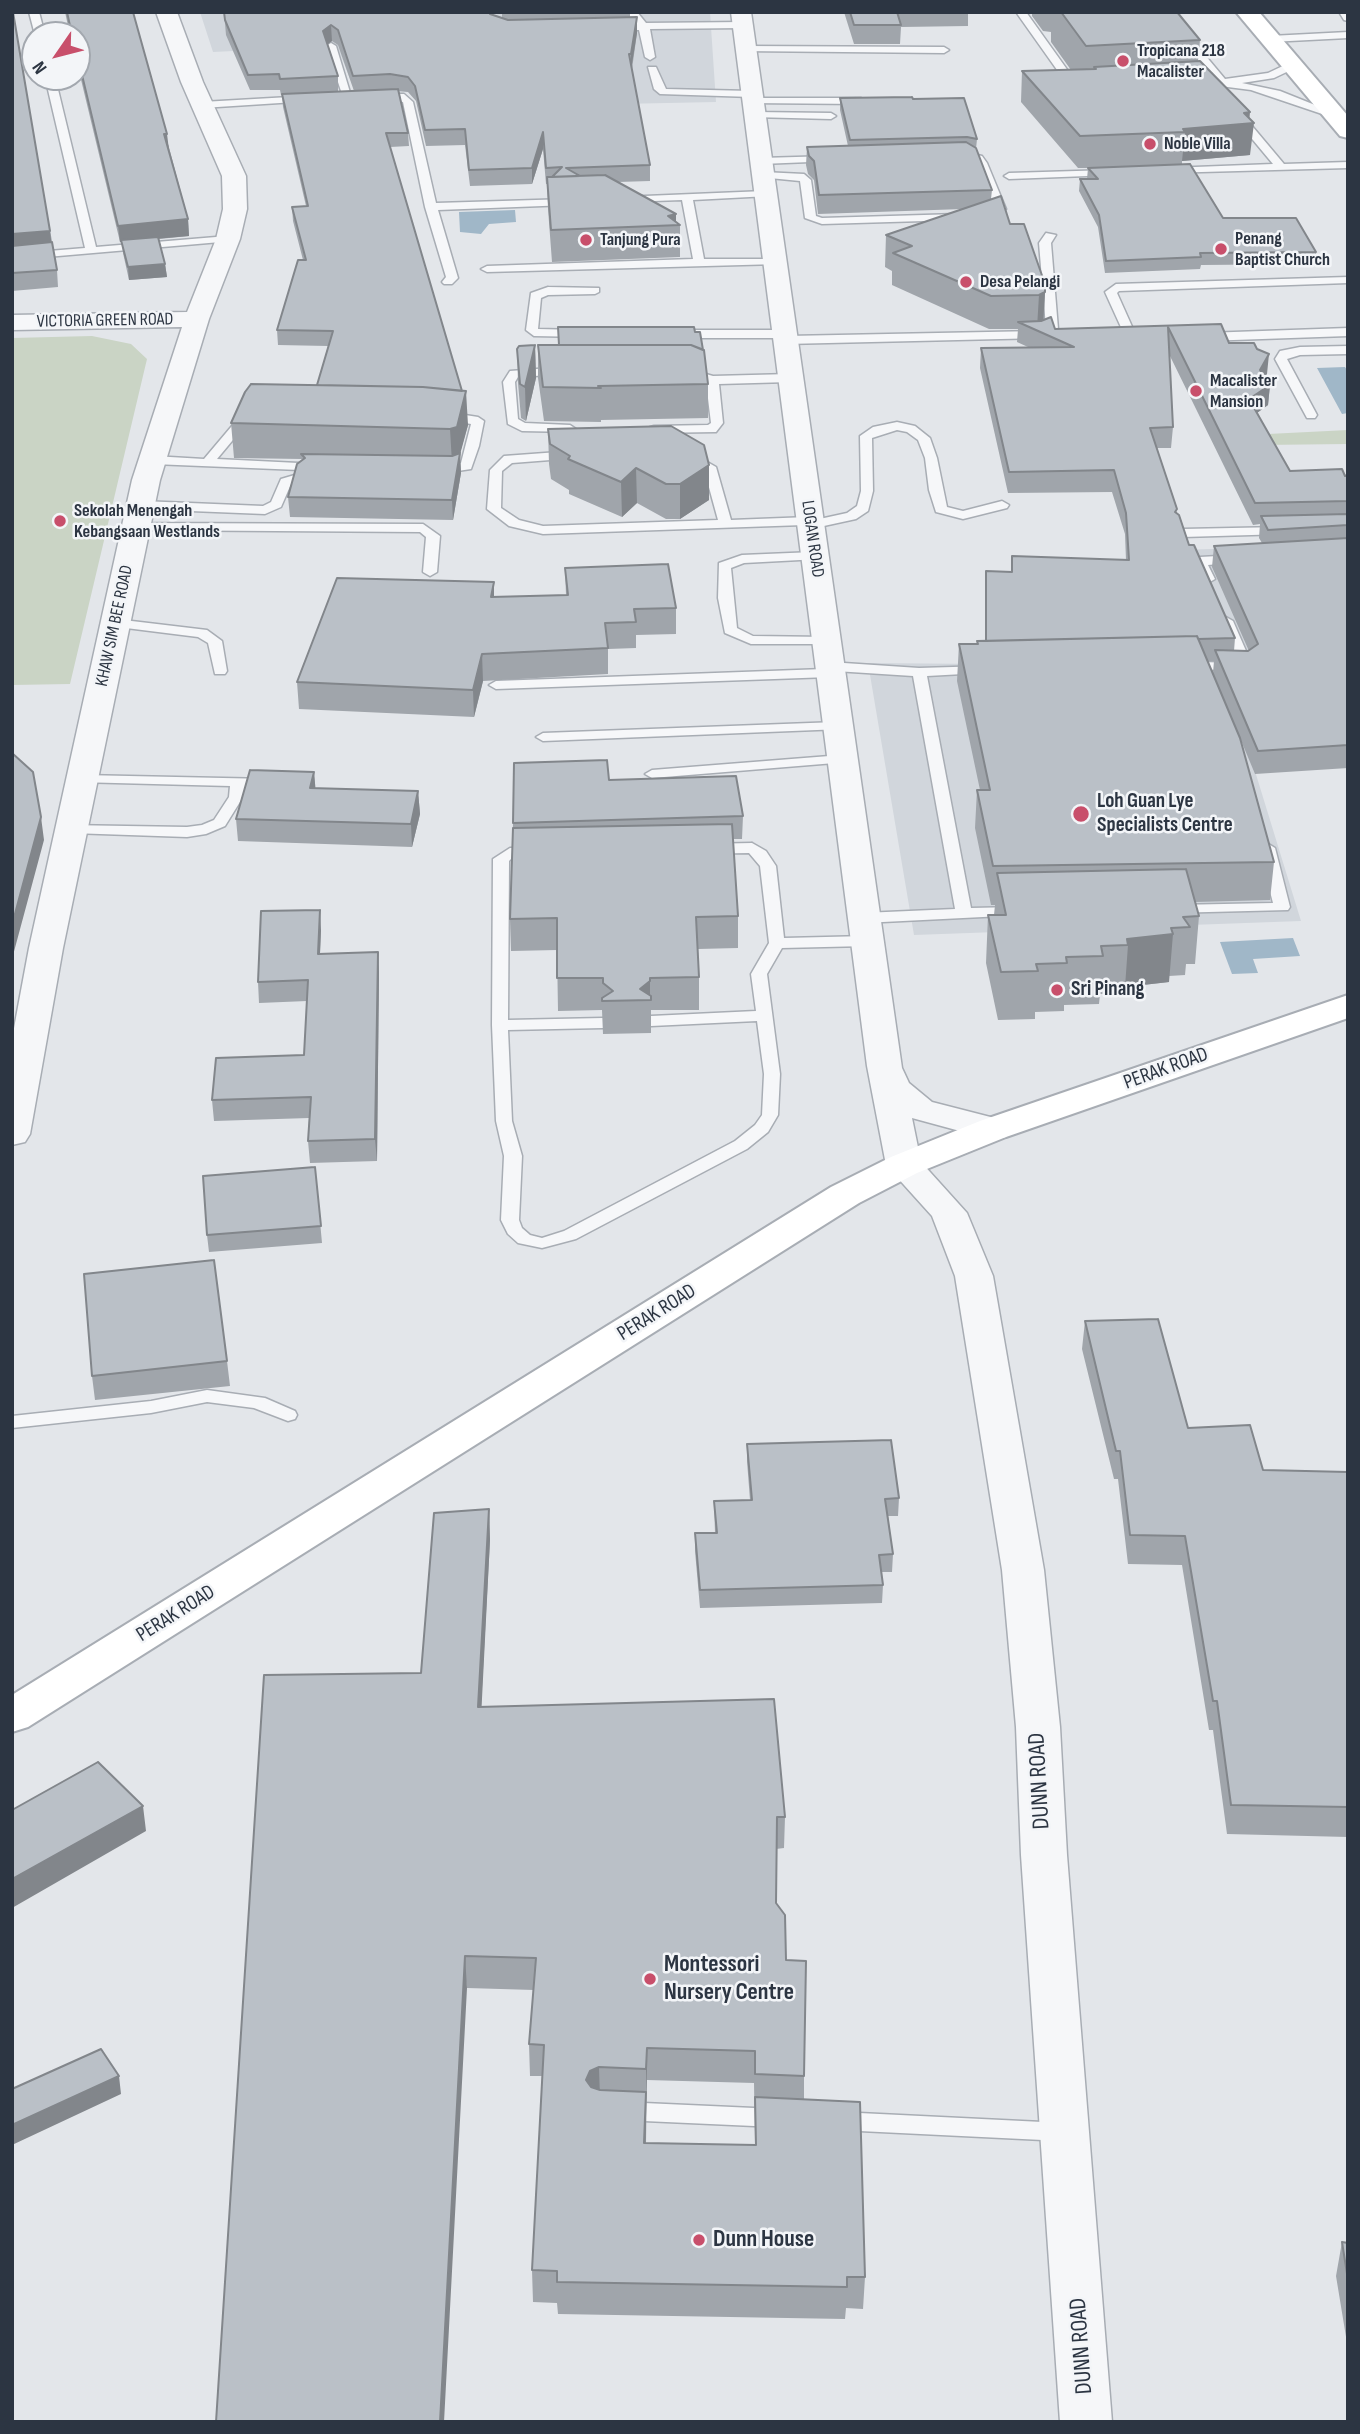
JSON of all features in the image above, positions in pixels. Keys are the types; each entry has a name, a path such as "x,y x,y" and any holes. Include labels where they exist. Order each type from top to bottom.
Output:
{"main road":[{"path":"1247,12 1341,123"},
{"name":"PERAK ROAD","path":"12,1716 845,1195 904,1165 993,1129 1348,1006"}],"street":[{"name":"KHAW SIM BEE ROAD","path":"12,1134 15,1099 46,948 139,516 153,460 197,319 228,239 235,209 234,176 202,105 166,12"},
{"name":"LOGAN ROAD","path":"743,29 884,1066 904,1165"},
{"name":"VICTORIA GREEN ROAD","path":"12,323 197,319"},
{"name":"LOGAN ROAD","path":"884,1066 894,1088 920,1109 993,1129"},
{"name":"DUNN ROAD","path":"904,1165 949,1213 974,1276 1029,1609 1044,1855 1086,2422"}],"lane":[{"path":"631,12 644,27 649,57"},
{"path":"1021,12 1078,91 1085,93"},
{"path":"1164,12 1224,85 1251,87 1276,93 1341,123"},
{"path":"1344,12 1348,18"},
{"path":"603,28 743,29 944,50"},
{"path":"1270,39 1348,35"},
{"path":"1038,37 1050,36"},
{"path":"331,46 359,97"},
{"path":"1184,88 1224,85 1270,76 1292,66"},
{"path":"652,69 659,89 664,92 831,116"},
{"path":"53,91 91,250"},
{"path":"334,98 391,95 404,97 408,102 431,207 452,278 448,282"},
{"path":"202,105 321,99"},
{"path":"753,103 872,101"},
{"path":"1227,103 1281,167"},
{"path":"953,155 978,158 982,163 1000,209 996,214 986,216"},
{"path":"606,200 687,197 846,158"},
{"path":"1158,171 1348,165"},
{"path":"1009,176 1117,173"},
{"path":"763,177 800,176 805,180 811,218 822,221 973,217"},
{"path":"687,197 699,262"},
{"path":"431,207 579,201"},
{"path":"669,334 785,337 1040,335 1052,329 1045,243 1050,235"},
{"path":"12,257 228,239"},
{"path":"487,268 775,262"},
{"path":"1160,339 1147,340 1129,333 1111,292 1116,288 1348,280"},
{"path":"595,290 537,293 530,327 534,332 544,334 600,334"},
{"path":"1187,338 1348,332"},
{"path":"1311,415 1281,359 1284,354 1300,351 1348,350"},
{"path":"582,371 529,371 514,374 509,382 512,421 522,427 582,430"},
{"path":"675,371 693,373 712,380 790,378"},
{"path":"634,430 712,429 717,423 712,380"},
{"path":"208,463 248,413 257,410"},
{"path":"420,470 453,470 466,467 473,446 478,421 436,415"},
{"path":"589,454 509,459 496,470 494,509 514,523 543,530 725,523 810,523 851,516 863,508 867,491 866,436 877,430 897,426 911,429 924,438 931,458 935,490 941,509 948,513 963,514 986,511 1002,505"},
{"path":"673,454 700,459 710,467 725,523"},
{"path":"153,460 333,468"},
{"path":"139,516 265,510 276,504 286,482 298,478"},
{"path":"139,516 422,528 433,536 430,572"},
{"path":"1183,533 1293,530"},
{"path":"814,556 742,559 724,566 730,630 751,640 829,660 919,672 994,669"},
{"path":"1197,670 1246,667 1200,561 1254,558"},
{"path":"116,623 202,633 215,641 219,671"},
{"path":"496,685 829,660"},
{"path":"919,672 964,913"},
{"path":"543,737 837,726"},
{"path":"652,774 842,759"},
{"path":"82,779 282,784"},
{"path":"72,828 187,832 206,829 220,823 236,797 238,782"},
{"path":"1155,910 1282,907 1262,830"},
{"path":"752,848 767,860 776,943 759,974 772,1074 771,1115 762,1128 741,1145 570,1234 542,1243 524,1239 514,1230 510,1220 513,1156 504,1121 500,1025 501,859 510,853 752,848"},
{"path":"776,943 964,913 1031,912"},
{"path":"650,1021 764,1016"},
{"path":"500,1025 603,1023"},
{"path":"12,1422 151,1407 206,1396 258,1402 288,1415"},
{"path":"601,2110 795,2119"},
{"path":"823,2120 1066,2132"}],"shaded area":[{"path":"200,12 710,12 716,102 424,108 415,92 356,94 337,46 213,52"},
{"name":"Loh Guan Lye Specialists Centre","path":"1348,545 1235,706 1301,921 914,935 868,663 1214,666 1177,550"}],"green space":[{"name":"Sekolah Menengah Kebangsaan Westlands","path":"92,336 131,344 147,359 70,684 12,685 12,338"},
{"path":"1256,409 1268,434 1348,430 1348,444 1261,445"}],"water":[{"path":"515,210 516,222 489,224 481,234 460,232 459,212"},
{"path":"1345,367 1348,372 1348,413 1342,414 1317,368"},
{"path":"1293,938 1300,956 1253,959 1258,973 1232,974 1220,942"}],"building":[{"path":"13,12 21,59 21,91 26,91 50,231 12,234"},
{"path":"67,12 133,12 188,219 118,226 86,91 91,91 91,21 69,21"},
{"path":"224,12 489,12 508,20 637,17 629,54 650,165 566,168 580,176 552,177 562,167 546,168 543,132 532,168 469,170 465,129 425,130 415,86 408,77 390,74 353,76 338,30 331,25 323,31 338,76 280,79 279,74 248,75"},
{"path":"850,12 897,12 901,25 854,25"},
{"path":"1061,12 1177,12 1200,40 1086,46"},
{"path":"1200,61 1250,112 1244,113 1254,123 1183,129 1185,132 1080,136 1022,71 1096,69 1094,67"},
{"path":"398,89 408,133 386,133 462,391 423,387 317,385 333,331 277,330 298,260 306,260 292,207 308,206 282,94"},
{"path":"840,98 964,98 977,139 850,140"},
{"path":"966,142 976,148 992,190 819,195 814,161 809,156 807,147"},
{"path":"1190,164 1223,218 1296,218 1316,252 1200,253 1201,257 1106,261 1099,215 1080,179 1098,179 1088,168"},
{"path":"605,175 676,214 668,216 680,225 551,230 547,177"},
{"path":"1001,196 1010,224 1024,224 1045,284 1045,292 1039,295 991,296 893,253 912,246 886,235"},
{"path":"158,237 165,264 128,267 121,240"},
{"path":"52,242 57,270 12,273 12,246"},
{"path":"1051,317 1055,329 1221,324 1229,343 1254,343 1257,349 1269,354 1260,370 1270,385 1249,399 1290,471 1342,469 1345,476 1348,475 1348,501 1255,503 1168,327 1173,427 1150,428 1177,509 1175,512 1179,515 1189,545 1194,545 1235,638 1198,639 1197,636 986,641 986,571 1012,572 1012,556 1129,560 1126,513 1114,470 1009,472 981,348 1074,347 1018,322 1041,321"},
{"path":"558,327 694,327 695,332 700,332 703,350 691,345 559,345"},
{"path":"535,345 525,387 520,384 517,349 519,346"},
{"path":"538,345 691,345 704,350 708,384 543,387"},
{"path":"251,384 423,387 466,391 457,427 450,429 231,423"},
{"path":"671,426 704,445 709,465 680,484 666,484 636,468 621,482 568,459 570,456 550,444 548,429"},
{"path":"460,453 452,500 288,497 297,464 305,458 301,454 452,456"},
{"path":"1348,514 1348,525 1268,530 1261,516"},
{"path":"1348,538 1348,745 1258,751 1215,650 1248,651 1258,644 1214,546"},
{"path":"668,564 676,608 634,609 636,622 605,623 608,648 482,654 473,690 297,682 337,578 494,582 491,597 568,595 565,568"},
{"path":"1197,636 1240,738 1274,862 993,866 977,790 990,790 959,644 978,644 977,641"},
{"path":"12,753 33,772 41,817 12,925"},
{"path":"607,760 609,780 736,776 743,816 513,823 514,763"},
{"path":"250,770 314,772 310,788 418,791 411,824 236,819"},
{"path":"732,824 738,916 696,917 699,977 650,978 640,989 651,996 651,1000 602,1001 602,998 613,991 603,983 603,978 557,978 557,918 510,919 513,828"},
{"path":"1186,869 1199,916 1183,917 1190,927 1171,928 1173,934 1127,939 1128,945 1101,946 1103,956 1066,957 1067,963 1036,964 1038,971 1001,972 988,915 1006,915 997,873"},
{"path":"320,910 318,954 378,952 375,1139 308,1141 311,1097 212,1100 216,1058 304,1055 308,980 258,982 261,911"},
{"path":"315,1167 321,1226 207,1235 203,1176"},
{"path":"214,1260 227,1361 92,1376 84,1274"},
{"path":"1158,1319 1188,1428 1250,1425 1263,1470 1348,1472 1348,1807 1231,1805 1217,1701 1213,1701 1185,1536 1130,1535 1120,1451 1116,1451 1085,1321"},
{"path":"891,1440 899,1498 885,1499 893,1554 879,1555 883,1585 700,1590 695,1533 717,1533 714,1501 752,1500 747,1444"},
{"path":"489,1509 478,1707 774,1699 785,1817 777,1817 776,1903 785,1915 786,1960 806,1961 804,2076 755,2074 755,2051 647,2048 646,2069 599,2067 590,2071 586,2080 591,2087 600,2090 646,2092 644,2143 756,2145 755,2097 860,2102 865,2277 847,2277 847,2287 557,2282 557,2271 532,2270 544,2045 529,2044 536,1958 465,1956 440,2422 216,2422 264,1675 421,1673 434,1513"},
{"path":"98,1762 143,1806 12,1879 12,1810"},
{"path":"101,2049 119,2076 12,2125 12,2089"},
{"path":"1342,2242 1348,2243 1348,2280"}],"place":[{"name":"Tropicana 218 Macalister","path":"1123,61"},
{"name":"Noble Villa","path":"1150,144"},
{"name":"Tanjung Pura","path":"586,240"},
{"name":"Penang Baptist Church","path":"1221,249"},
{"name":"Desa Pelangi","path":"966,282"},
{"name":"Macalister Mansion","path":"1196,391"},
{"name":"Sekolah Menengah Kebangsaan Westlands","path":"60,521"},
{"name":"Loh Guan Lye Specialists Centre","path":"1081,814"},
{"name":"Sri Pinang","path":"1057,990"},
{"name":"Montessori Nursery Centre","path":"650,1979"},
{"name":"Dunn House","path":"699,2240"}]}
